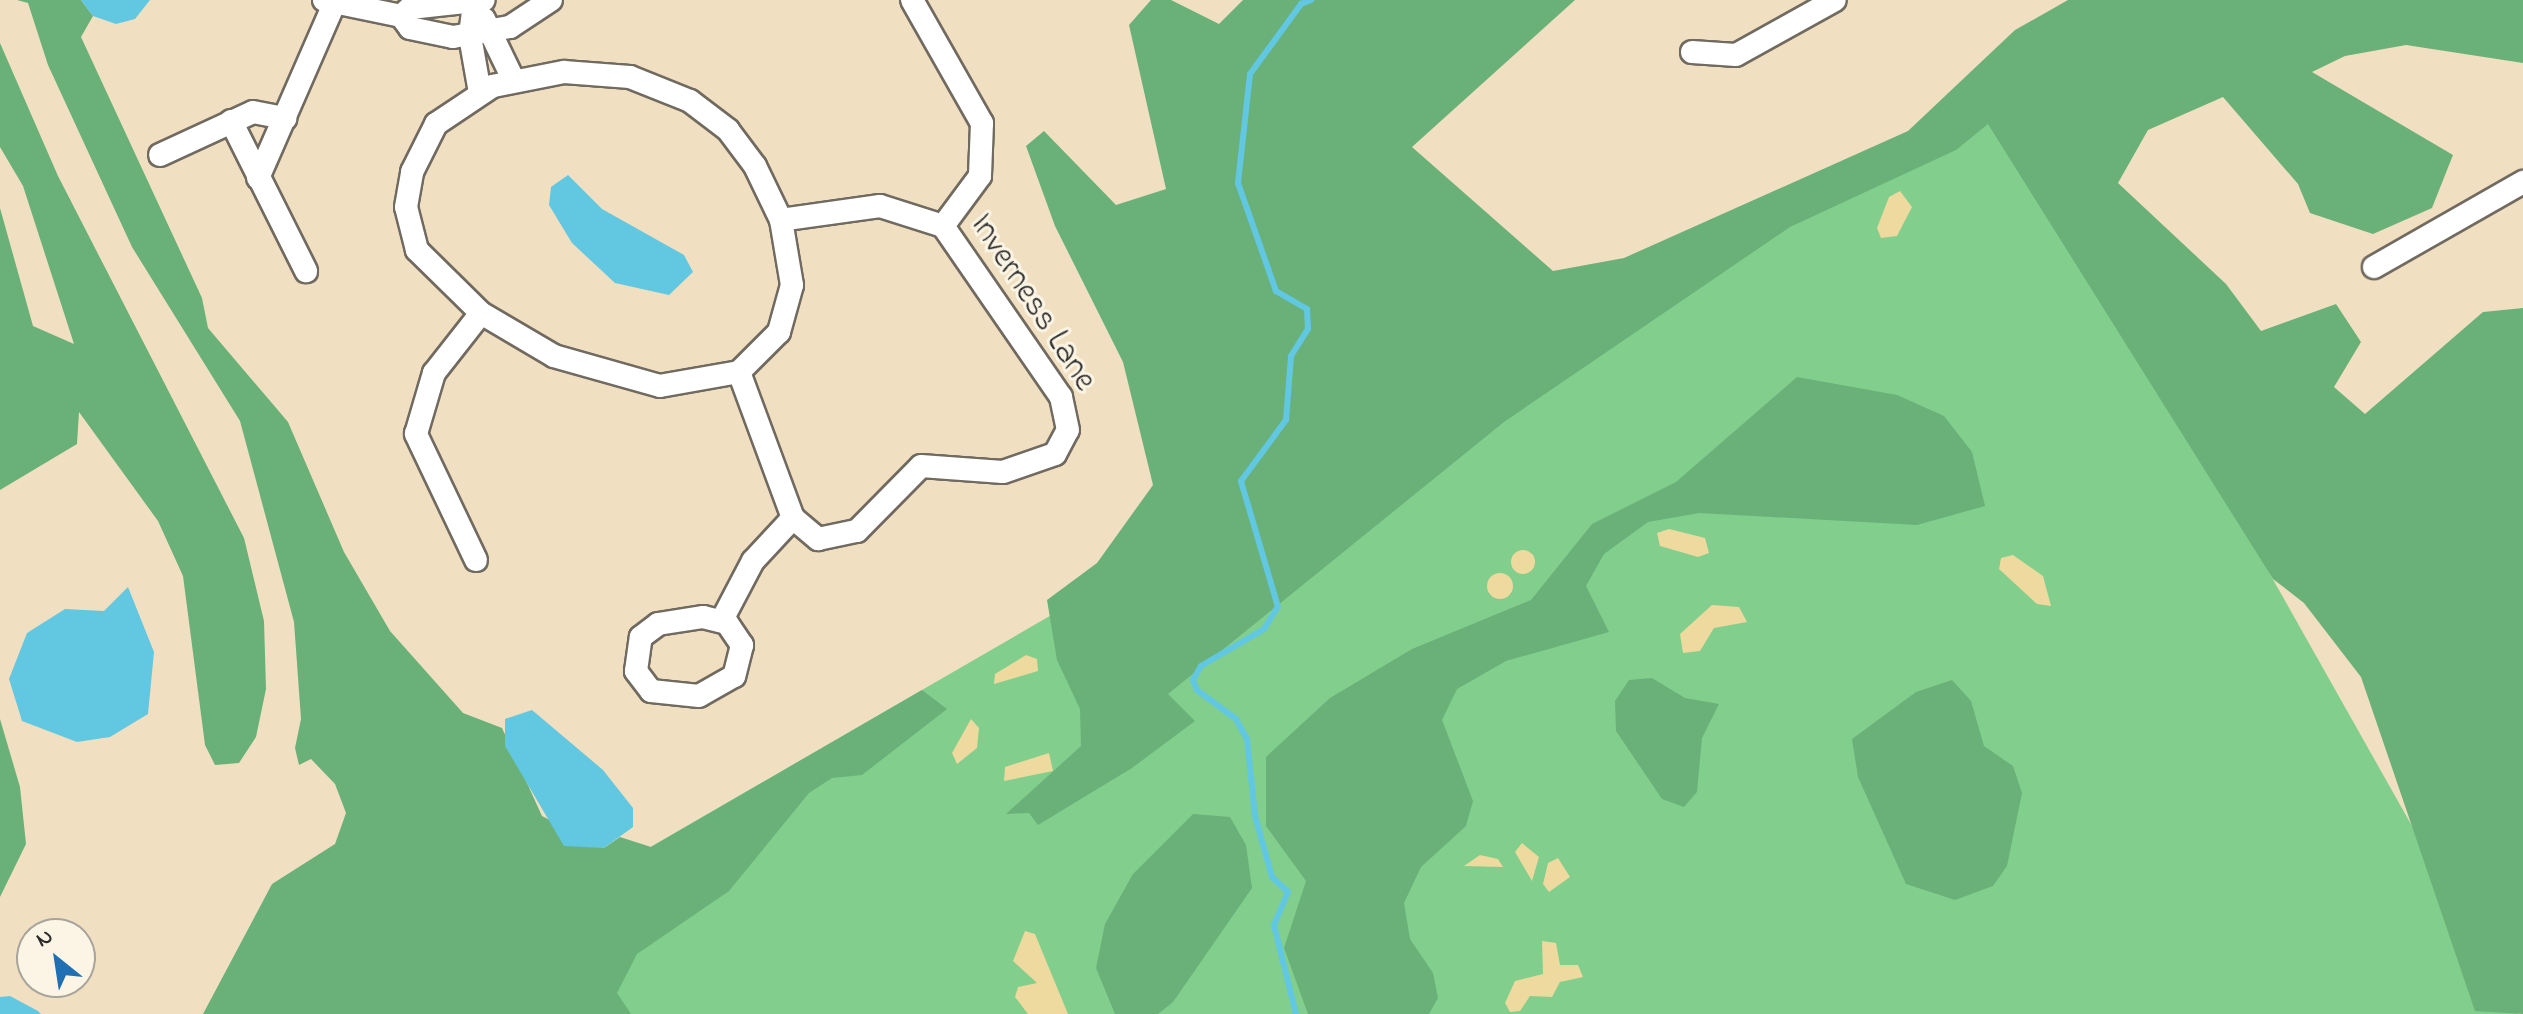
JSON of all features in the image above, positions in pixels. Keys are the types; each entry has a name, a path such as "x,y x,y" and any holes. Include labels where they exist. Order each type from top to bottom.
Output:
{"street":[{"path":"258,178 285,118 329,2 401,16 410,28 480,34 551,0"},
{"path":"912,0 982,123 980,176 943,226"},
{"path":"1692,52 1736,55 1835,0"},
{"path":"401,16 410,8 479,1 480,93"},
{"path":"480,34 513,79"},
{"path":"602,73 690,101 742,145 781,220 790,307 768,349 739,372 694,383 637,382 554,356 481,313 417,250 406,207 427,136 480,93 513,79 602,73"},
{"path":"160,155 253,112 285,118"},
{"path":"231,121 306,271"},
{"path":"2374,267 2523,182"},
{"name":"Inverness Lane","path":"781,220 880,206 943,226 1061,397 1068,414 1064,443 1041,463 1003,472 921,466 844,538 818,539 793,518"},
{"path":"476,560 416,434 434,373 481,313"},
{"path":"722,620 753,561 793,518 739,372"},
{"path":"722,620 743,655 725,686 673,697 641,681 636,647 658,624 722,620"}],"green space":[{"path":"17,0 81,0 93,16 81,37 202,298 208,328 288,422 344,552 390,631 463,713 502,728 542,816 604,848 620,837 651,847 922,690 947,709 862,775 832,778 809,793 729,891 637,954 617,993 631,1014 203,1014 272,884 335,844 346,813 335,784 311,759 299,765 295,748 301,719 294,622 240,421 132,247 48,65 28,3"},
{"path":"1151,0 1171,0 1219,24 1243,0 1575,0 1412,147 1553,271 1624,258 1908,131 2015,30 2068,0 2523,0 2523,63 2406,45 2345,56 2312,72 2453,155 2432,208 2373,234 2310,213 2298,184 2223,97 2148,130 2118,183 2226,284 2261,331 2336,304 2361,342 2334,387 2365,414 2483,312 2523,308 2523,1014 2475,1011 2361,677 2304,603 2273,579 1988,124 1956,150 1790,227 1504,422 1168,694 1195,721 1132,768 1038,825 1029,813 1006,814 1081,746 1080,709 1057,660 1047,600 1097,563 1153,485 1123,362 1055,226 1026,146 1044,131 1116,205 1166,189 1129,25"},
{"path":"0,43 58,176 244,538 264,621 266,689 256,737 239,763 215,765 205,745 183,576 158,521 79,412 77,444 0,490 0,208 33,326 74,344 23,186 0,147"},
{"path":"1997,90 2518,1014 554,1014 507,930 1247,502"},
{"path":"1797,377 1897,395 1944,416 1972,452 1985,506 1917,525 1699,513 1648,522 1604,554 1586,586 1609,632 1506,661 1457,689 1442,720 1473,801 1466,826 1421,867 1404,903 1410,939 1433,973 1438,998 1429,1014 1308,1014 1284,948 1306,881 1266,826 1266,757 1330,698 1412,649 1531,600 1592,524 1676,482"},
{"path":"1652,678 1685,698 1719,704 1702,738 1697,792 1684,807 1662,799 1616,731 1615,701 1629,680"},
{"path":"1952,680 1971,701 1984,746 2013,766 2022,793 2007,866 1993,886 1955,900 1906,884 1858,777 1852,739 1916,692"},
{"path":"0,719 20,787 26,844 0,897"},
{"path":"1193,814 1230,817 1246,845 1252,888 1173,1002 1158,1014 1115,1014 1096,968 1105,924 1133,874"}],"sand":[{"path":"1900,191 1912,207 1897,236 1881,238 1877,228 1889,197"},
{"path":"1669,529 1705,538 1709,553 1698,557 1660,546 1657,533"},
{"path":"1523,550 1534,557 1535,562 1528,573 1523,574 1512,567 1511,562 1518,551"},
{"path":"2013,555 2043,576 2051,606 2037,604 1999,569 2001,558"},
{"path":"1500,573 1509,577 1513,586 1509,595 1500,599 1491,595 1487,586 1491,577"},
{"path":"1712,605 1739,607 1747,622 1714,628 1700,651 1683,653 1680,634"},
{"path":"1026,655 1037,659 1038,671 994,684 995,674"},
{"path":"971,719 979,728 977,748 957,764 952,753"},
{"path":"1049,753 1053,771 1004,781 1005,767"},
{"path":"1522,843 1539,857 1532,881 1515,852"},
{"path":"1480,855 1498,859 1503,867 1464,866"},
{"path":"1558,858 1570,877 1549,892 1543,884 1548,863"},
{"path":"1025,931 1035,934 1068,1014 1028,1014 1015,997 1018,987 1037,983 1013,961"},
{"path":"1542,941 1556,943 1560,965 1578,965 1583,977 1560,982 1552,997 1530,996 1520,1011 1510,1012 1505,1003 1515,981 1543,974"}],"water":[{"path":"81,0 150,0 135,19 116,24 93,16"},
{"path":"568,175 602,209 684,255 693,272 669,295 615,283 572,243 549,205 551,187"},
{"path":"128,587 154,652 148,714 110,737 77,742 22,721 9,679 27,633 65,609 104,611"},
{"path":"532,710 603,770 633,808 633,827 604,848 564,846 505,746 505,719"},
{"path":"10,996 41,1014 0,1014 0,997"}],"waterway":[{"path":"1296,1014 1274,925 1288,892 1272,877 1255,816 1247,739 1236,719 1197,690 1193,680 1201,666 1264,629 1278,607 1241,481 1286,420 1291,356 1308,329 1307,309 1276,291 1238,183 1250,74 1301,4 1311,0"}]}
